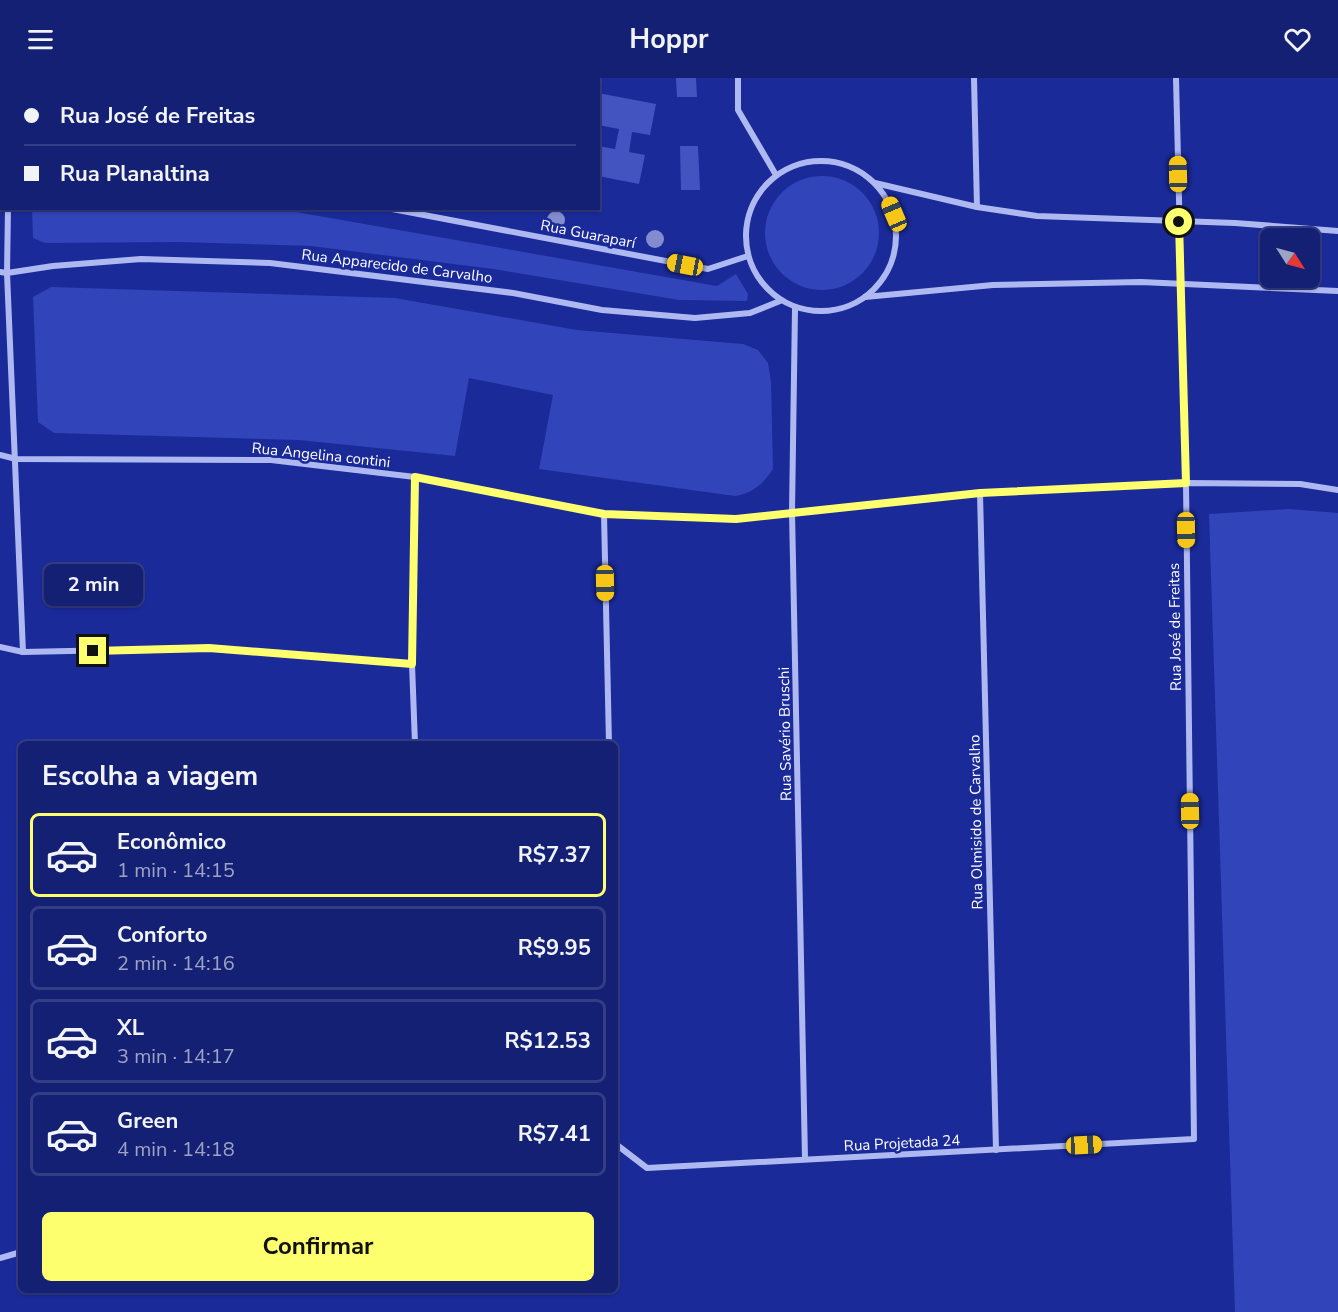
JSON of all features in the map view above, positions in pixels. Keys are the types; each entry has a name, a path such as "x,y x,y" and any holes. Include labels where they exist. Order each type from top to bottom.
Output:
{"street":[{"path":"738,78 738,110 776,175"},
{"path":"974,78 977,207"},
{"name":"Rua José de Freitas","path":"1176,78 1186,483 1194,1139"},
{"path":"827,160 853,168 875,183 886,197 894,214 897,233 895,251 889,269 879,285 865,298 832,311 813,311 795,308 780,301 760,282 748,256 745,234 749,212 760,192 776,175 792,166 809,161 827,160"},
{"path":"875,183 977,207 1037,216 1236,222 1338,231"},
{"path":"8,210 4,272 16,459 23,652"},
{"name":"Rua Guaraparí","path":"398,210 708,269 748,256"},
{"name":"Rua Apparecido de Carvalho","path":"4,272 141,259 270,263 513,292 602,310 695,318 750,313 780,301"},
{"path":"865,298 993,285 1181,284 1338,291"},
{"name":"Rua Savério Bruschi","path":"795,308 792,512 806,1159"},
{"name":"Rua Angelina contini","path":"0,455 16,459 272,460 415,477 604,514 736,519 980,493 1186,483 1300,484 1338,490"},
{"path":"415,477 412,664 415,741"},
{"name":"Rua Olmisido de Carvalho","path":"980,493 996,1150"},
{"path":"604,514 609,741"},
{"path":"0,647 23,652 209,648 412,664"},
{"name":"Rua Projetada 24","path":"618,1146 647,1168 1194,1139"},
{"path":"0,1258 18,1253"}],"shaded area":[{"path":"822,176 844,180 862,193 875,211 879,233 875,255 862,273 844,286 822,290 800,286 782,273 769,255 765,233 769,211 782,193 800,180"},
{"path":"32,210 285,210 717,286 736,274 748,294 747,301 679,300 493,269 311,246 178,242 45,243 33,238"},
{"path":"51,287 395,298 577,330 743,344 758,350 768,363 771,381 773,469 757,487 735,496 539,469 553,395 469,378 455,456 299,440 54,433 38,422 33,297"},
{"path":"1289,509 1338,513 1338,1312 1235,1312 1209,514"}],"building":[{"path":"676,78 696,78 697,97 677,97"},
{"path":"600,93 656,104 650,135 632,132 629,152 645,155 639,184 600,176 600,146 615,149 619,129 600,125"},
{"path":"680,146 698,146 700,190 681,190"}],"route":[{"path":"93,651 209,648 412,664 415,477 604,514 736,519 980,493 1186,483 1179,222"}]}
